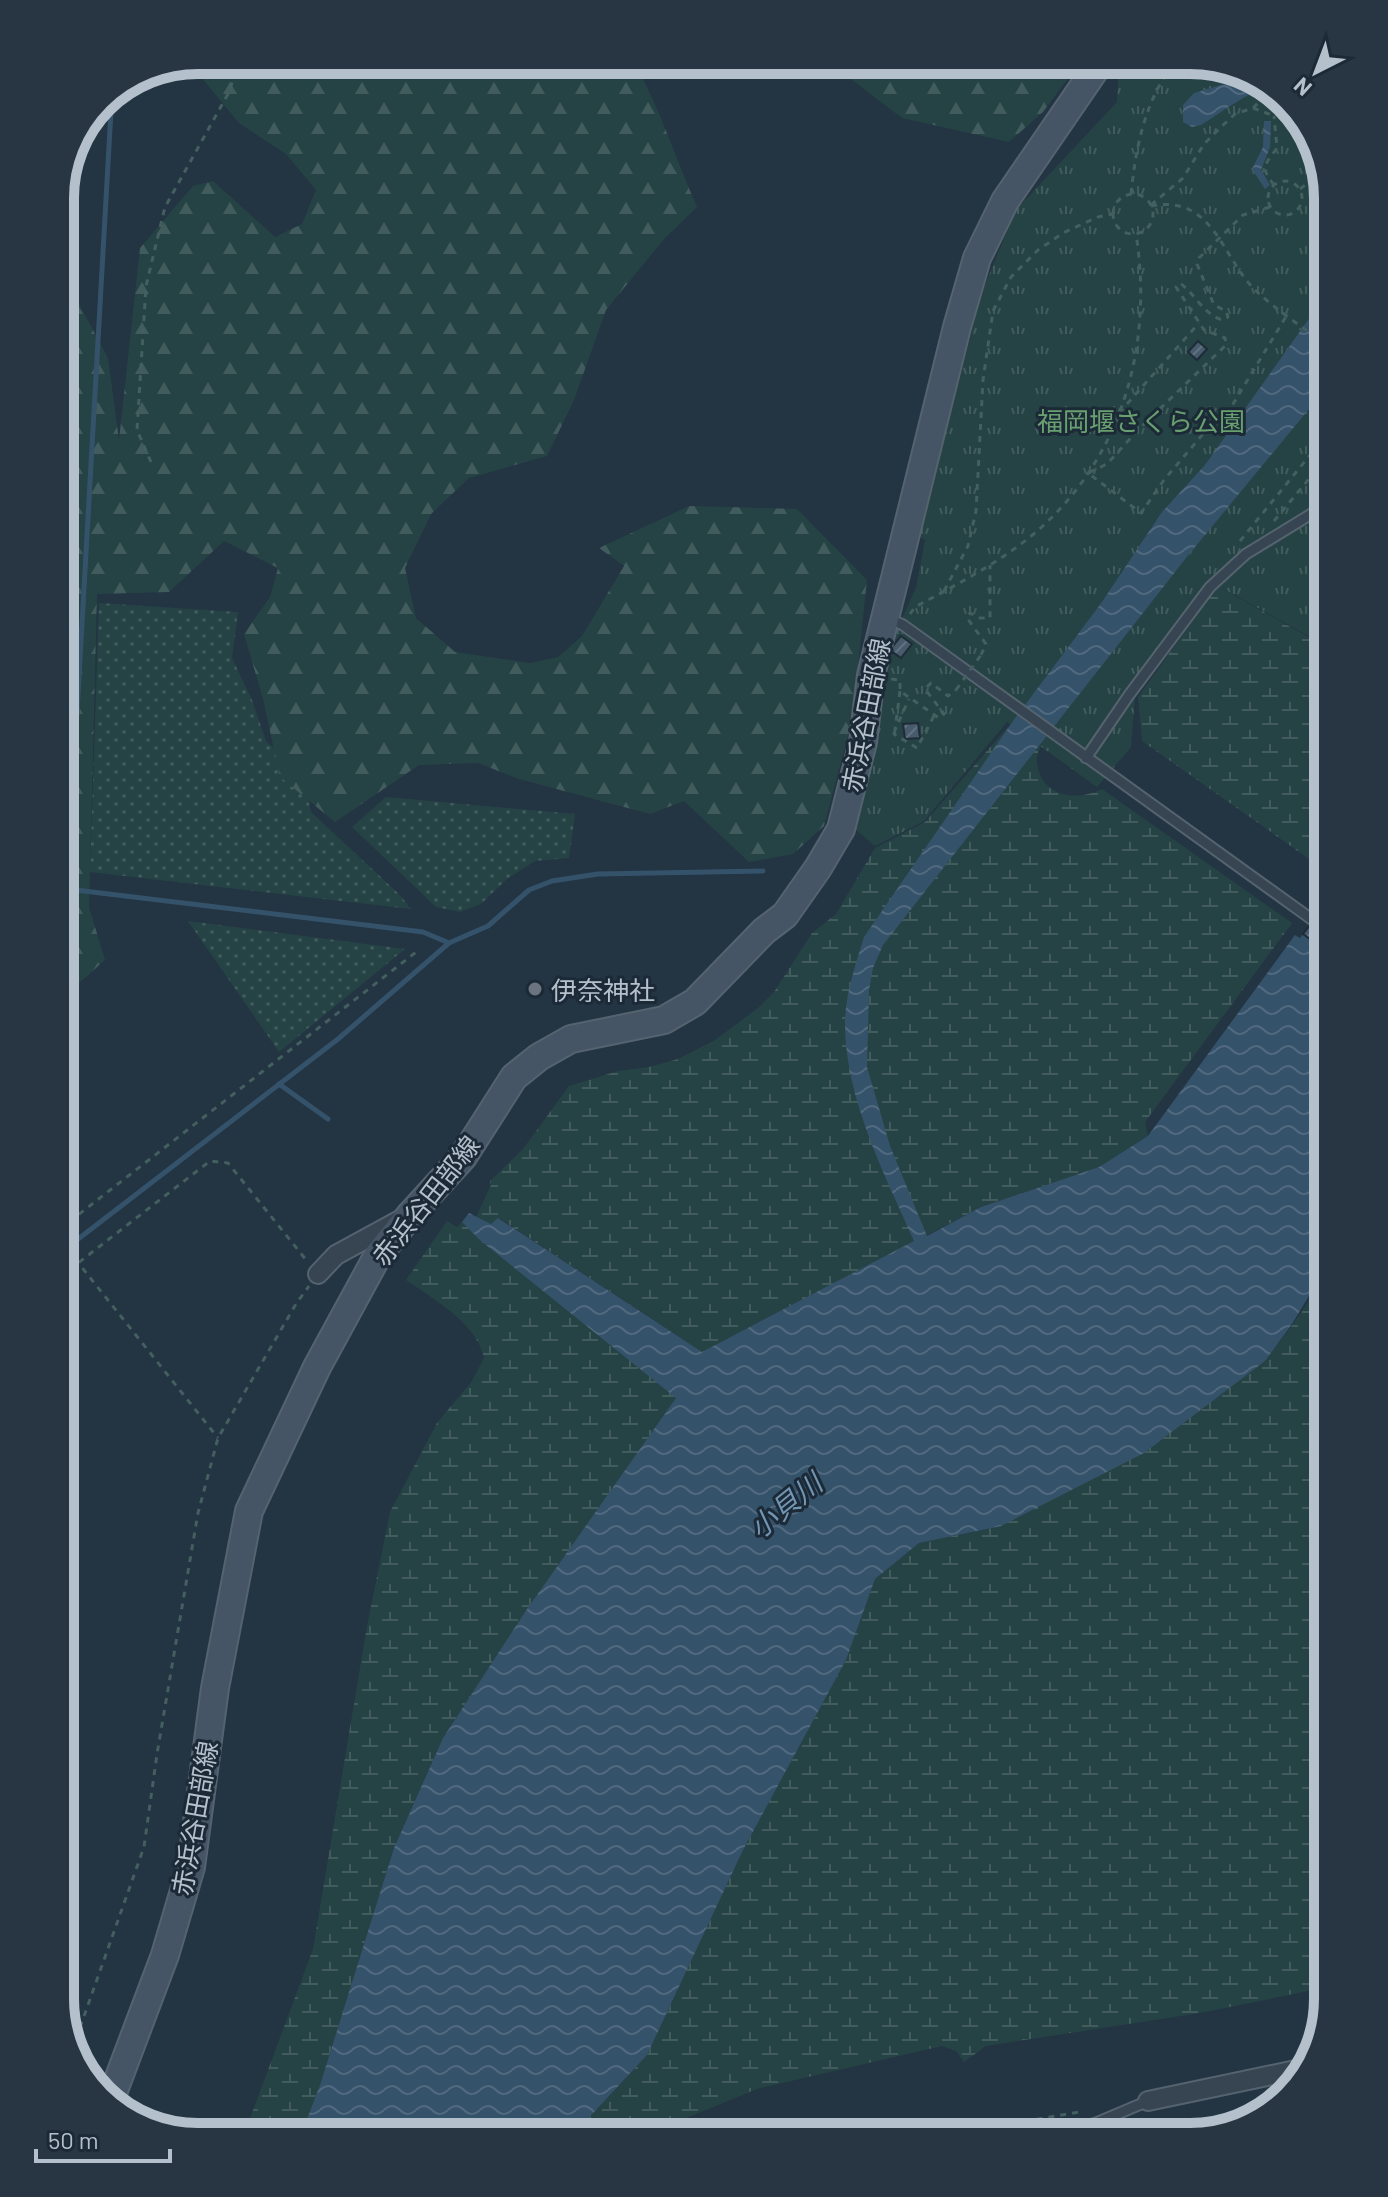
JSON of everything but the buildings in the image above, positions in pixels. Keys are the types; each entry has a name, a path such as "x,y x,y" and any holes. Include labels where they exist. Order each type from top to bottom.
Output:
{"main road":[{"name":"赤浜谷田部線","path":"114,2090 165,1955 191,1867 215,1688 249,1511 317,1367 378,1255 463,1157 514,1077 539,1057 571,1039 664,1020 704,994 764,931 785,915 818,868 841,829 863,742 871,675 894,621 957,327 977,258 1005,201 1092,74"}],"street":[{"path":"318,1274 336,1255 411,1214"},
{"path":"1148,2101 1290,2071"}],"lane":[{"path":"1086,758 1210,587 1246,554 1314,512"},
{"path":"894,621 1314,921"},
{"path":"1096,2123 1148,2101"}],"path":[{"path":"151,462 137,430 146,286 165,207 228,94 235,74"},
{"path":"1131,194 1139,134 1152,99 1167,74"},
{"path":"1151,206 1183,178 1204,144 1219,129 1235,114 1253,108 1263,98"},
{"path":"1253,108 1274,116 1280,113"},
{"path":"1274,116 1277,148 1264,166 1274,185"},
{"path":"1299,190 1312,180"},
{"path":"1285,181 1299,190 1302,199 1300,206 1291,215 1278,214 1270,207 1268,199 1274,185 1285,181"},
{"path":"1131,194 1142,196 1151,206 1149,225 1136,234 1120,230 1112,214 1115,203 1131,194"},
{"path":"1151,206 1183,206 1220,237 1253,287 1314,336"},
{"path":"1088,473 1107,464 1226,345 1225,338 1204,330 1176,287 1180,283 1187,288 1214,318 1223,320 1228,317 1226,311 1214,305 1197,264 1206,250 1243,215 1270,207"},
{"path":"944,591 968,546 976,511 983,380 993,311 1011,277 1038,250 1063,233 1112,214"},
{"path":"894,621 990,565 1032,535 1072,495 1088,473 1129,387 1137,354 1143,300 1136,234"},
{"path":"1088,473 1141,513 1193,445 1233,404 1287,315"},
{"path":"1117,415 1199,323"},
{"path":"1232,550 1314,450"},
{"path":"1273,521 1314,473"},
{"path":"900,691 939,718 944,714 925,689 931,683 948,696 956,690 981,655 986,644 967,618 970,613 980,618 990,618 990,565"},
{"path":"871,675 900,680 894,734 917,748 935,714"},
{"path":"895,730 909,697"},
{"path":"74,1218 420,949"},
{"path":"76,1261 210,1161 228,1163 318,1274 296,1304 218,1438 198,1513 144,1847 79,2031"},
{"path":"74,1258 218,1438"},
{"path":"1013,2123 1084,2111"}],"green space":[{"path":"201,74 640,74 697,207 664,239 606,310 574,400 547,456 469,478 431,514 405,568 416,618 455,652 530,663 558,657 582,636 624,566 599,548 689,506 797,509 867,580 852,721 824,826 793,854 749,862 684,801 650,814 519,779 478,763 419,765 335,822 280,777 263,699 244,634 270,597 278,568 224,541 169,592 97,594 89,907 105,960 74,988 74,316 78,302 108,358 119,440 140,248 193,186 213,181 275,237 302,224 316,190 286,154 239,123"},
{"path":"848,74 1071,74 1043,112 1009,142 902,118"},
{"name":"福岡堰さくら公園","path":"1119,74 1198,74 1230,81 1259,95 1293,129 1312,174 1314,198 1314,639 1222,588 1209,598 1135,698 1131,747 1097,787 1007,722 924,821 875,846 849,824 890,644 916,588 925,540 920,537 981,294 1016,210 1117,102"},
{"path":"1221,588 1314,640 1314,863 1142,741 1138,697 1209,598"},
{"path":"99,603 238,612 232,658 252,700 266,741 286,759 300,762 311,812 411,909 90,872"},
{"path":"1013,721 1042,743 1037,762 1045,783 1052,789 1061,794 1082,795 1102,789 1292,923 1145,1122 1148,1136 1099,1167 981,1207 702,1352 499,1218 491,1224 476,1217 490,1181 523,1149 569,1086 618,1071 678,1059 715,1040 758,1008 774,992 812,933 836,914 875,848 925,822"},
{"path":"386,797 575,814 569,858 535,861 507,879 481,904 460,912 436,907 352,827"},
{"path":"188,921 405,949 279,1052"},
{"path":"447,1221 457,1227 462,1222 677,1398 525,1612 443,1738 394,1848 305,2123 248,2123 313,1949 367,1626 390,1512 437,1423 472,1381 484,1358 480,1345 463,1323 406,1280"},
{"path":"1314,1289 1314,1990 1200,2013 986,2046 964,2062 956,2051 942,2046 757,2089 676,2123 584,2123 647,2055 743,1850 846,1660 875,1579 919,1543 1001,1526 1265,1361"}],"water":[{"path":"1232,82 1255,92 1201,125 1192,127 1183,122 1183,105 1194,93"},
{"path":"1264,121 1271,121 1270,147 1261,170 1270,185 1265,189 1252,169 1263,147"},
{"name":"小貝川","path":"1314,312 1314,403 1186,558 883,945 873,968 869,990 867,1067 890,1146 927,1236 981,1207 1099,1167 1148,1136 1295,935 1300,938 1303,934 1314,942 1314,1288 1265,1361 1144,1453 1001,1526 919,1543 875,1579 846,1660 743,1850 647,2055 584,2123 305,2123 394,1848 443,1738 525,1612 676,1398 481,1241 462,1222 469,1213 491,1224 498,1218 702,1352 914,1241 858,1106 846,1049 846,1009 864,937 1013,721 1102,602 1162,512 1205,465"}],"waterway":[{"path":"74,765 111,111"},
{"path":"74,1242 338,1039 449,943 488,926 529,890 552,881 598,874 763,871"},
{"path":"74,890 423,932 449,943"},
{"path":"279,1084 328,1119"}],"place":[{"name":"伊奈神社","path":"535,989"}]}
